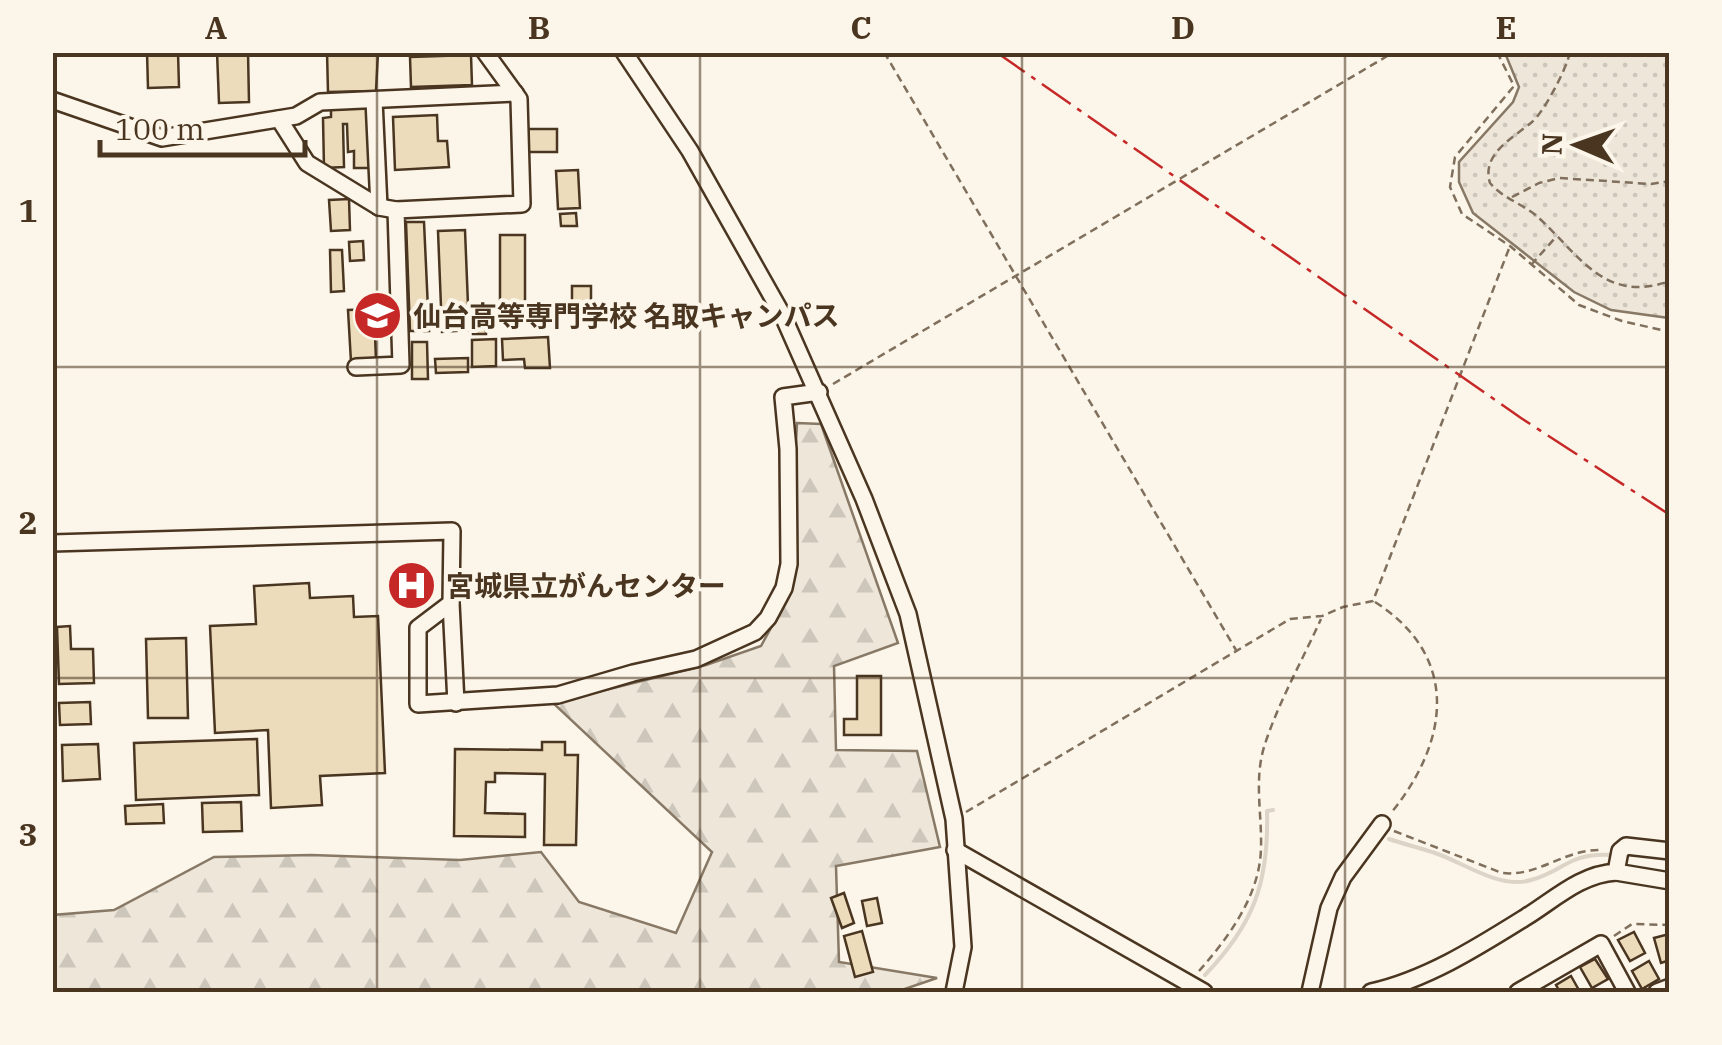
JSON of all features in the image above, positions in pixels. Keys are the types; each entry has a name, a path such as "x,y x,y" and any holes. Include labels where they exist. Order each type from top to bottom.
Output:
{"street":[{"path":"279,118 307,163 387,209 522,204 520,99 485,52"},
{"path":"624,52 690,151 783,316 819,392 908,614 954,819 963,947 954,992"},
{"path":"52,100 162,138 296,116 320,102 515,93"},
{"path":"356,367 401,365 374,100"},
{"path":"451,603 418,628 418,704 558,696 633,672 696,659 755,632 768,618 784,588 789,564 788,449 783,398 819,392"},
{"path":"52,543 452,532 456,703"},
{"path":"1310,992 1329,908 1343,877 1382,824"},
{"path":"1616,872 1620,851 1634,846 1670,851"},
{"path":"955,850 1204,992"},
{"path":"1371,992 1390,988 1450,961 1600,873 1670,881"},
{"path":"1518,992 1601,944 1627,992"},
{"path":"1657,992 1670,988"}],"path":[{"path":"884,52 1237,651"},
{"path":"819,392 1394,52"},
{"path":"1498,52 1514,86 1454,157 1450,187 1462,214 1510,246 1579,304 1622,321 1670,332"},
{"path":"1570,52 1532,123 1494,155 1488,166 1490,183 1540,218 1588,268 1604,279 1636,287 1670,281"},
{"path":"1510,198 1559,178 1651,184 1670,181"},
{"path":"1531,265 1556,237"},
{"path":"1373,602 1510,246"},
{"path":"954,819 1290,620 1373,602 1404,623 1414,636 1436,687 1439,708 1436,732 1425,761 1382,824 1502,873 1530,872 1577,852 1620,851"},
{"path":"1188,983 1224,943 1248,900 1261,850 1258,798 1265,746 1322,616"},
{"path":"1601,944 1632,924 1670,925"}],"green space":[{"path":"1505,53 1669,53 1669,318 1611,310 1574,292 1473,213 1459,182 1459,162 1513,102 1519,87"},
{"path":"797,423 821,424 898,643 834,666 836,750 917,751 940,847 836,866 839,962 937,978 896,992 53,992 53,915 114,910 214,857 311,855 460,860 541,852 579,902 676,933 712,852 553,703 706,665 761,646 788,597"}],"building":[{"path":"147,52 178,52 179,87 148,88"},
{"path":"217,52 248,52 249,102 219,103"},
{"path":"327,52 378,52 376,91 328,92"},
{"path":"471,55 472,85 411,87 410,57"},
{"path":"369,107 371,168 354,168 354,151 348,152 347,124 343,124 344,167 324,168 323,118 331,117 331,108"},
{"path":"437,115 438,141 447,141 449,167 395,170 393,117"},
{"path":"528,129 557,129 557,152 528,152"},
{"path":"578,170 580,208 558,209 556,171"},
{"path":"349,199 350,230 331,231 329,200"},
{"path":"576,213 577,226 561,226 560,214"},
{"path":"406,222 424,222 429,331 410,331"},
{"path":"465,230 469,330 442,332 438,231"},
{"path":"500,235 525,235 525,311 500,311"},
{"path":"363,241 364,260 350,261 349,242"},
{"path":"330,250 342,250 344,291 331,292"},
{"path":"572,286 591,286 591,308 572,308"},
{"path":"472,306 486,306 486,334 473,334"},
{"path":"374,309 376,361 351,362 348,310"},
{"path":"548,337 550,368 525,368 524,359 503,360 502,339"},
{"path":"496,339 496,366 472,367 472,340"},
{"path":"412,342 427,342 428,379 412,379"},
{"path":"468,358 468,372 436,373 435,359"},
{"path":"309,583 310,598 353,596 354,617 378,616 385,773 320,776 322,805 271,808 268,730 215,733 210,626 256,624 254,586"},
{"path":"70,626 71,649 93,649 94,683 59,684 57,627"},
{"path":"186,638 188,718 148,718 146,639"},
{"path":"857,676 881,676 881,735 844,735 844,719 857,719"},
{"path":"90,702 91,724 60,725 59,703"},
{"path":"257,739 259,795 136,800 134,743"},
{"path":"542,742 565,742 565,755 578,755 576,845 544,845 545,774 495,773 495,782 486,782 485,813 525,814 525,837 454,836 455,749 542,750"},
{"path":"98,744 100,779 63,781 62,745"},
{"path":"241,802 242,831 203,832 202,803"},
{"path":"163,804 164,823 126,824 125,806"},
{"path":"844,893 854,923 842,928 831,898"},
{"path":"877,898 882,923 867,926 862,901"},
{"path":"862,931 873,972 855,977 844,936"},
{"path":"1634,932 1645,953 1630,961 1618,940"},
{"path":"1669,934 1670,960 1661,963 1654,938"},
{"path":"1595,959 1608,979 1592,988 1580,967"},
{"path":"1649,961 1659,979 1642,989 1632,971"},
{"path":"1571,976 1580,992 1560,992 1556,985"}],"waterway":[{"path":"1205,975 1236,938 1255,901 1265,859 1267,811 1273,810"},
{"path":"1389,839 1435,853 1482,874 1519,882 1543,876 1576,859 1612,855"},
{"path":"1628,855 1645,855"}],"power":[{"path":"996,52 1521,418 1670,515"}],"place":[{"name":"仙台高等専門学校 名取キャンパス","path":"378,315"},
{"name":"宮城県立がんセンター","path":"411,585"}]}
